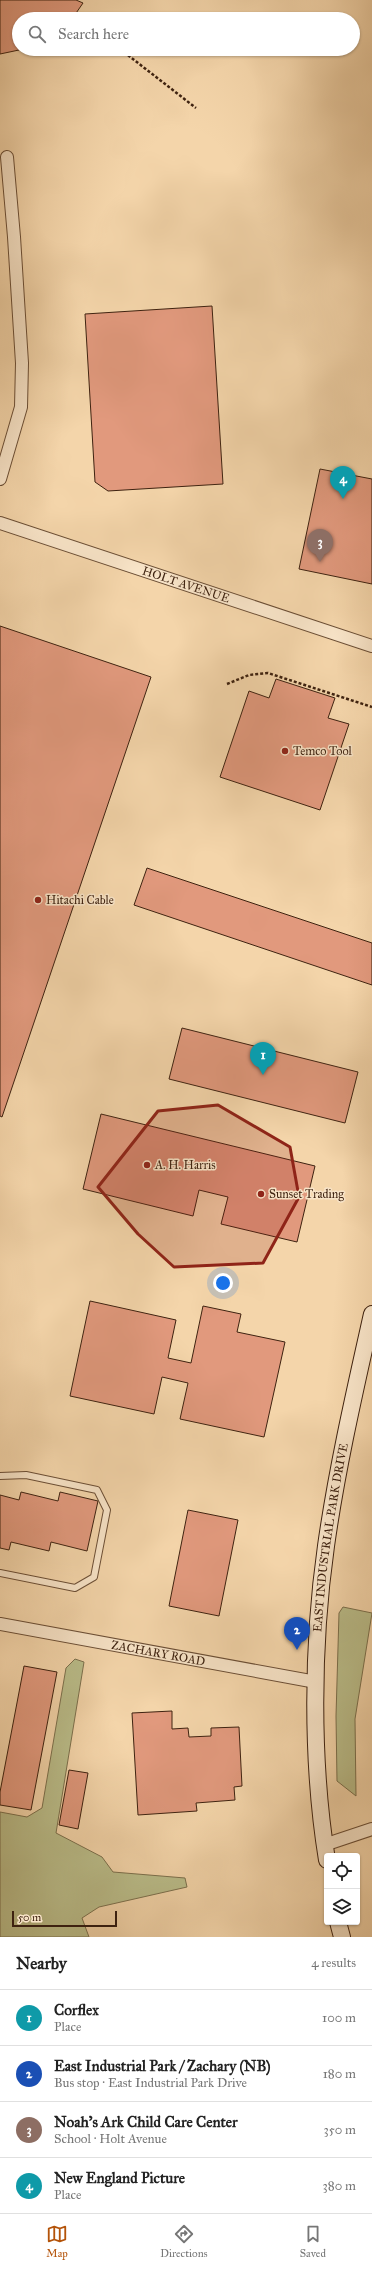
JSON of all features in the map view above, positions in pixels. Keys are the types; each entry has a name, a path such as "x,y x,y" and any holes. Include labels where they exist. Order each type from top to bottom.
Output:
{"street":[{"path":"0,479 21,407 22,363 14,237 6,157"},
{"name":"HOLT AVENUE","path":"0,523 372,646"},
{"name":"EAST INDUSTRIAL PARK DRIVE","path":"326,1852 316,1752 316,1682 321,1586 326,1546 338,1477 372,1314"},
{"name":"ZACHARY ROAD","path":"0,1624 316,1682"},
{"path":"326,1852 372,1829"},
{"path":"339,1925 342,1937"}],"lane":[{"path":"0,1476 26,1475 97,1490 107,1510 94,1577 75,1588 0,1573"}],"path":[{"path":"129,56 196,108"},
{"path":"227,684 249,675 268,672 372,707"}],"highlighted area":[{"path":"218,1105 290,1147 299,1197 263,1263 174,1267 138,1234 98,1187 158,1111"}],"green space":[{"path":"343,1607 372,1613 355,1719 356,1796 337,1781 336,1716 339,1613"},
{"path":"75,1659 84,1662 56,1833 102,1857 113,1872 185,1878 187,1887 99,1907 82,1918 89,1937 0,1937 0,1812 27,1817 42,1808 66,1668"}],"building":[{"path":"0,0 76,0 83,3 77,12 12,12 12,51 0,54"},
{"path":"212,306 223,484 108,491 95,482 85,314"},
{"path":"320,469 372,479 372,584 299,569"},
{"name":"Hitachi Cable","path":"0,626 151,677 2,1117 0,1116"},
{"name":"Temco Tool","path":"276,679 335,698 328,718 349,724 320,810 220,777 249,691 269,698"},
{"path":"147,868 372,943 372,985 134,905"},
{"path":"182,1028 358,1072 345,1123 169,1079"},
{"path":"101,1114 315,1166 297,1242 221,1224 228,1197 199,1190 193,1216 83,1189"},
{"path":"90,1301 176,1320 168,1358 191,1363 203,1306 241,1314 237,1332 285,1342 264,1437 180,1419 188,1383 162,1377 154,1414 70,1396"},
{"path":"21,1492 58,1501 60,1492 98,1501 87,1551 51,1542 49,1551 11,1542 9,1550 0,1548 0,1495 19,1500"},
{"path":"188,1510 238,1520 219,1616 169,1606"},
{"path":"24,1666 57,1672 31,1810 0,1805 0,1792"},
{"path":"172,1711 172,1729 188,1728 189,1737 211,1736 211,1728 239,1727 242,1786 234,1787 235,1800 196,1803 197,1811 138,1815 132,1713"},
{"path":"69,1770 88,1773 78,1829 59,1825"}],"place":[{"name":"New England Picture","path":"343,499"},
{"name":"Noah's Ark Child Care Center","path":"320,562"},
{"name":"Temco Tool","path":"285,751"},
{"name":"Hitachi Cable","path":"38,900"},
{"name":"Corflex","path":"263,1075"},
{"name":"A. H. Harris","path":"147,1165"},
{"name":"Sunset Trading","path":"261,1194"},
{"name":"East Industrial Park / Zachary (NB)","path":"297,1650"}]}
